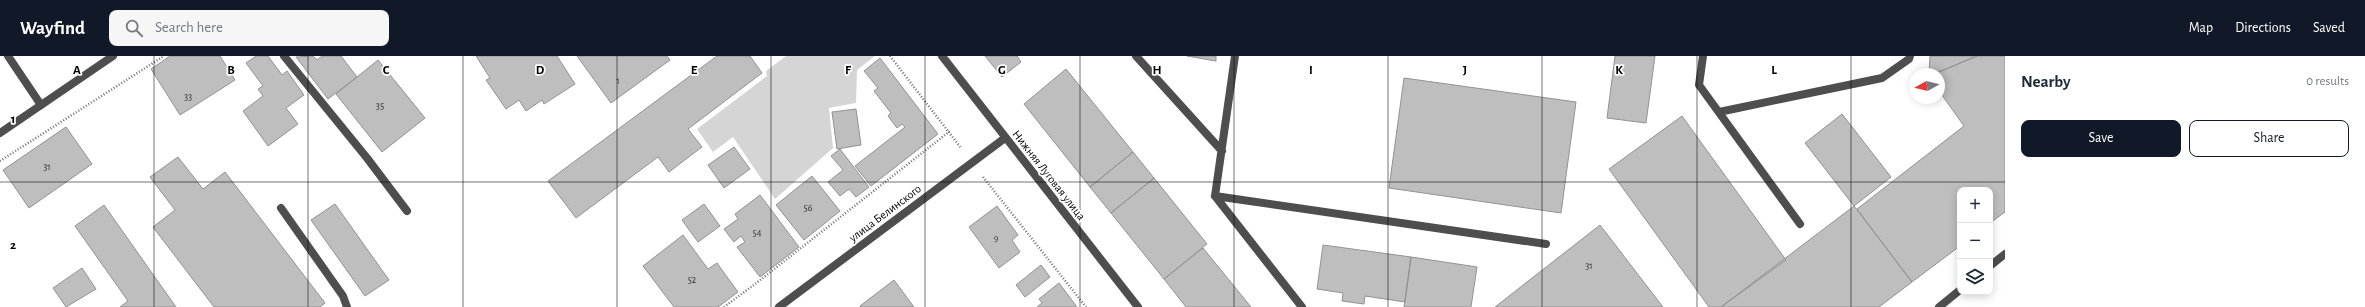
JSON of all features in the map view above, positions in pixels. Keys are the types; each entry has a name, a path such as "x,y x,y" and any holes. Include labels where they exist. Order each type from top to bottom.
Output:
{"street":[{"path":"8,56 41,105"},
{"path":"0,133 113,56"},
{"path":"284,56 367,158 407,211"},
{"name":"Нижняя Луговая улица","path":"942,56 1138,307"},
{"path":"1136,56 1222,151"},
{"path":"1235,56 1215,196 1302,307"},
{"path":"1703,56 1699,85 1800,224"},
{"path":"1719,112 1882,78 1909,59 1910,56"},
{"name":"улица Белинского","path":"778,307 1005,138"},
{"path":"1215,196 1546,244"},
{"path":"281,208 343,296 347,307"},
{"path":"1993,264 2005,254"},
{"path":"1939,307 1957,292"}],"path":[{"path":"0,161 164,56"},
{"path":"890,56 950,131 972,163 1086,307"},
{"path":"724,307 760,281 950,131"}],"shaded area":[{"path":"786,56 875,56 857,70 856,103 829,108 833,148 775,199 733,137 713,152 697,129 767,76 766,71"}],"building":[{"path":"170,56 220,56 235,80 180,115 151,69"},
{"path":"256,56 268,56 282,75 287,71 304,95 286,108 298,124 268,146 243,111 263,96 258,89 263,86 246,63"},
{"path":"313,56 317,60 322,56 341,56 357,77 328,99 296,57"},
{"path":"476,56 557,56 575,84 544,104 542,100 526,111 519,100 506,109 486,80 490,78"},
{"path":"577,56 667,56 670,60 611,103"},
{"path":"717,56 750,56 762,73 688,129 702,147 669,172 658,157 576,218 548,181"},
{"path":"985,56 1017,56 1021,62 1002,77"},
{"path":"1187,56 1216,56 1216,61"},
{"path":"1615,56 1655,56 1646,123 1607,118"},
{"path":"1930,56 1977,56 1945,69 1945,68 1929,68"},
{"path":"1977,56 2005,56 2005,212 1993,221 1993,187 1957,187 1957,248 1912,282 1857,209 1964,126 1945,99 1945,69"},
{"path":"880,58 938,134 871,186 855,166 905,127 902,124 897,128 888,116 891,113 874,91 878,88 864,71"},
{"path":"378,60 425,118 382,152 336,94"},
{"path":"1066,69 1133,152 1090,187 1024,104"},
{"path":"1404,78 1576,102 1561,213 1389,188"},
{"path":"856,109 861,145 837,149 832,112"},
{"path":"1842,114 1891,177 1854,206 1805,143"},
{"path":"1682,116 1786,260 1721,307 1709,307 1609,169"},
{"path":"66,127 92,164 29,208 3,170"},
{"path":"734,147 750,169 724,188 708,165"},
{"path":"840,149 869,187 856,197 849,189 840,196 828,182 843,170 831,156"},
{"path":"1133,152 1154,178 1111,213 1090,187"},
{"path":"178,157 203,189 225,172 325,303 320,307 214,307 153,227 175,210 150,177"},
{"path":"812,176 840,211 804,240 776,205"},
{"path":"1154,178 1207,244 1164,279 1111,213"},
{"path":"760,195 799,247 760,277 737,247 745,242 741,236 734,242 724,229 738,219 735,214"},
{"path":"335,204 389,280 365,296 311,220"},
{"path":"704,204 720,226 698,242 682,220"},
{"path":"104,205 176,307 120,307 128,301 75,226"},
{"path":"997,206 1018,235 1012,240 1020,252 999,268 969,227"},
{"path":"1854,206 1912,282 1879,307 1721,307"},
{"path":"1600,225 1663,307 1495,307"},
{"path":"683,235 708,269 717,263 738,292 718,307 674,307 643,266"},
{"path":"1323,245 1411,257 1405,302 1365,296 1364,304 1342,301 1343,293 1317,289"},
{"path":"1203,248 1251,307 1186,307 1164,279"},
{"path":"1411,257 1477,267 1471,307 1404,307"},
{"path":"1041,265 1050,277 1025,297 1016,285"},
{"path":"82,268 96,289 66,307 53,288"},
{"path":"894,280 914,307 860,306"},
{"path":"1059,283 1077,307 1037,307 1042,303 1039,299"}]}
